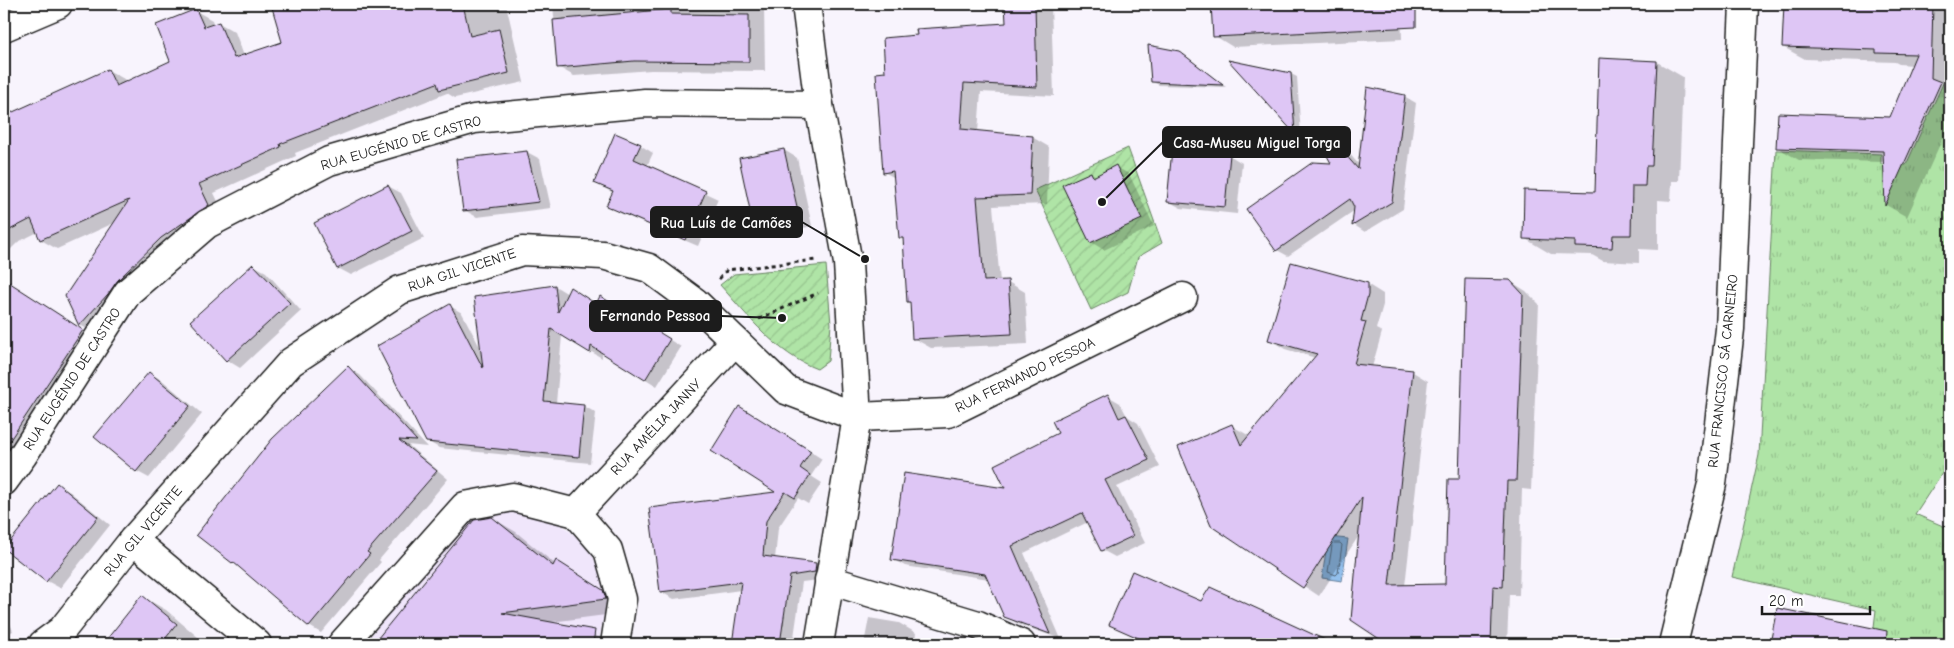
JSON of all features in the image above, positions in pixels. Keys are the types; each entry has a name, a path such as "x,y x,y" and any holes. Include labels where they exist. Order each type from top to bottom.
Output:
{"street":[{"path":"4,27 58,4"},
{"path":"806,4 819,105 848,268 857,417 819,644"},
{"name":"RUA FRANCISCO SÁ CARNEIRO","path":"1672,644 1712,484 1730,329 1744,4"},
{"name":"RUA EUGÉNIO DE CASTRO","path":"4,481 23,455 128,292 207,224 329,161 474,119 645,103 819,105"},
{"name":"RUA GIL VICENTE","path":"43,644 62,630 133,540 291,362 400,290 522,251 603,255 649,268 695,302 786,390 857,417"},
{"name":"RUA FERNANDO PESSOA","path":"857,417 948,413 1183,297"},
{"name":"RUA AMÉLIA JANNY","path":"576,513 735,341"},
{"path":"342,644 465,506 513,497 576,513 608,550 622,599 615,644"},
{"path":"133,540 257,644"},
{"path":"829,580 978,625 1021,644"}],"path":[{"path":"695,302 727,270 848,268"},
{"path":"735,341 756,320 848,268"}],"shaded area":[{"path":"512,510 554,519 589,547 608,593 598,644 364,644 473,514"}],"green space":[{"path":"1950,68 1950,461 1915,514 1950,529 1950,644 1872,644 1876,610 1732,577 1759,455 1776,150 1881,154 1881,164 1906,165"},
{"path":"1128,148 1162,243 1138,257 1128,292 1091,310 1035,190"},
{"path":"826,265 831,324 828,361 817,369 802,362 776,344 752,321 720,285 734,274"}],"water":[{"path":"1328,537 1348,539 1342,581 1322,578"}],"building":[{"path":"271,4 463,4 470,36 499,29 509,73 439,90 437,83 280,144 281,147 199,184 209,205 161,238 118,280 79,326 65,296 129,200 40,240 31,219 4,233 4,116 108,69 116,86 170,61 156,25 196,9 204,27 219,22 234,58 282,42"},
{"path":"1005,4 1035,4 1037,87 964,83 961,129 1033,136 1030,195 977,197 984,281 1008,280 1012,334 912,339 910,302 907,302 903,238 899,238 893,171 883,173 876,73 885,72 883,38 917,35 916,29 1006,23"},
{"path":"1211,4 1416,4 1416,27 1213,37"},
{"path":"1784,4 1933,4 1931,78 1941,82 1885,206 1883,151 1776,148 1778,113 1890,117 1916,54 1876,53 1876,50 1782,47"},
{"path":"671,9 671,14 749,15 749,62 634,61 557,68 553,20"},
{"path":"1148,45 1179,51 1223,85 1151,82"},
{"path":"1599,58 1657,61 1652,166 1646,166 1645,186 1632,186 1631,235 1613,235 1612,248 1575,247 1575,241 1523,239 1524,190 1595,192"},
{"path":"1228,60 1291,73 1295,134"},
{"path":"1367,87 1405,95 1392,202 1352,226 1354,207 1350,199 1276,251 1246,209 1313,162 1331,163 1320,143 1329,136 1358,169"},
{"path":"615,133 641,144 634,159 706,191 685,240 606,206 613,191 594,183"},
{"path":"784,149 800,220 754,229 739,158"},
{"path":"1172,149 1230,154 1225,207 1167,202"},
{"path":"527,151 539,202 463,211 456,159"},
{"path":"1116,165 1142,219 1090,243 1062,185 1091,172 1093,177"},
{"path":"388,185 412,231 337,269 314,223"},
{"path":"1291,262 1368,283 1368,295 1361,321 1366,322 1354,364 1413,370 1389,585 1445,584 1448,479 1459,479 1465,279 1510,280 1523,294 1516,481 1507,481 1503,587 1493,586 1491,644 1387,644 1351,620 1362,497 1303,588 1211,526 1178,447 1232,424 1241,445 1317,354 1268,340"},
{"path":"253,264 290,303 226,361 190,321"},
{"path":"4,279 83,330 4,449"},
{"path":"555,285 558,312 570,287 596,304 600,296 670,339 645,380 591,346 590,353 551,329 544,401 584,405 579,457 426,442 377,346 450,304 483,368 474,297"},
{"path":"348,366 417,441 399,440 437,471 367,552 370,554 309,627 233,562 196,535 272,439"},
{"path":"149,372 190,406 136,472 94,437"},
{"path":"1108,394 1119,418 1126,415 1149,460 1105,480 1133,536 1101,551 1082,513 1012,546 1050,634 1004,617 985,574 891,560 904,473 1005,488 994,465 1058,433 1052,421"},
{"path":"739,406 811,451 800,468 810,475 795,498 785,492 766,521 763,556 816,563 815,572 790,576 780,644 732,644 741,582 660,592 649,508 775,492 711,451"},
{"path":"57,483 98,517 46,582 4,549"},
{"path":"492,517 553,566 556,560 603,590 606,599 502,613 595,630 593,644 373,644 474,520"},
{"path":"1132,571 1201,601 1210,587 1334,644 1152,644 1109,625"},
{"path":"142,595 177,624 161,644 103,644"},
{"path":"1777,608 1887,631 1886,644 1770,644"}],"place":[{"name":"Casa-Museu Miguel Torga","path":"1102,202"},
{"name":"Rua Luís de Camões","path":"865,259"},
{"name":"Fernando Pessoa","path":"782,318"}]}
